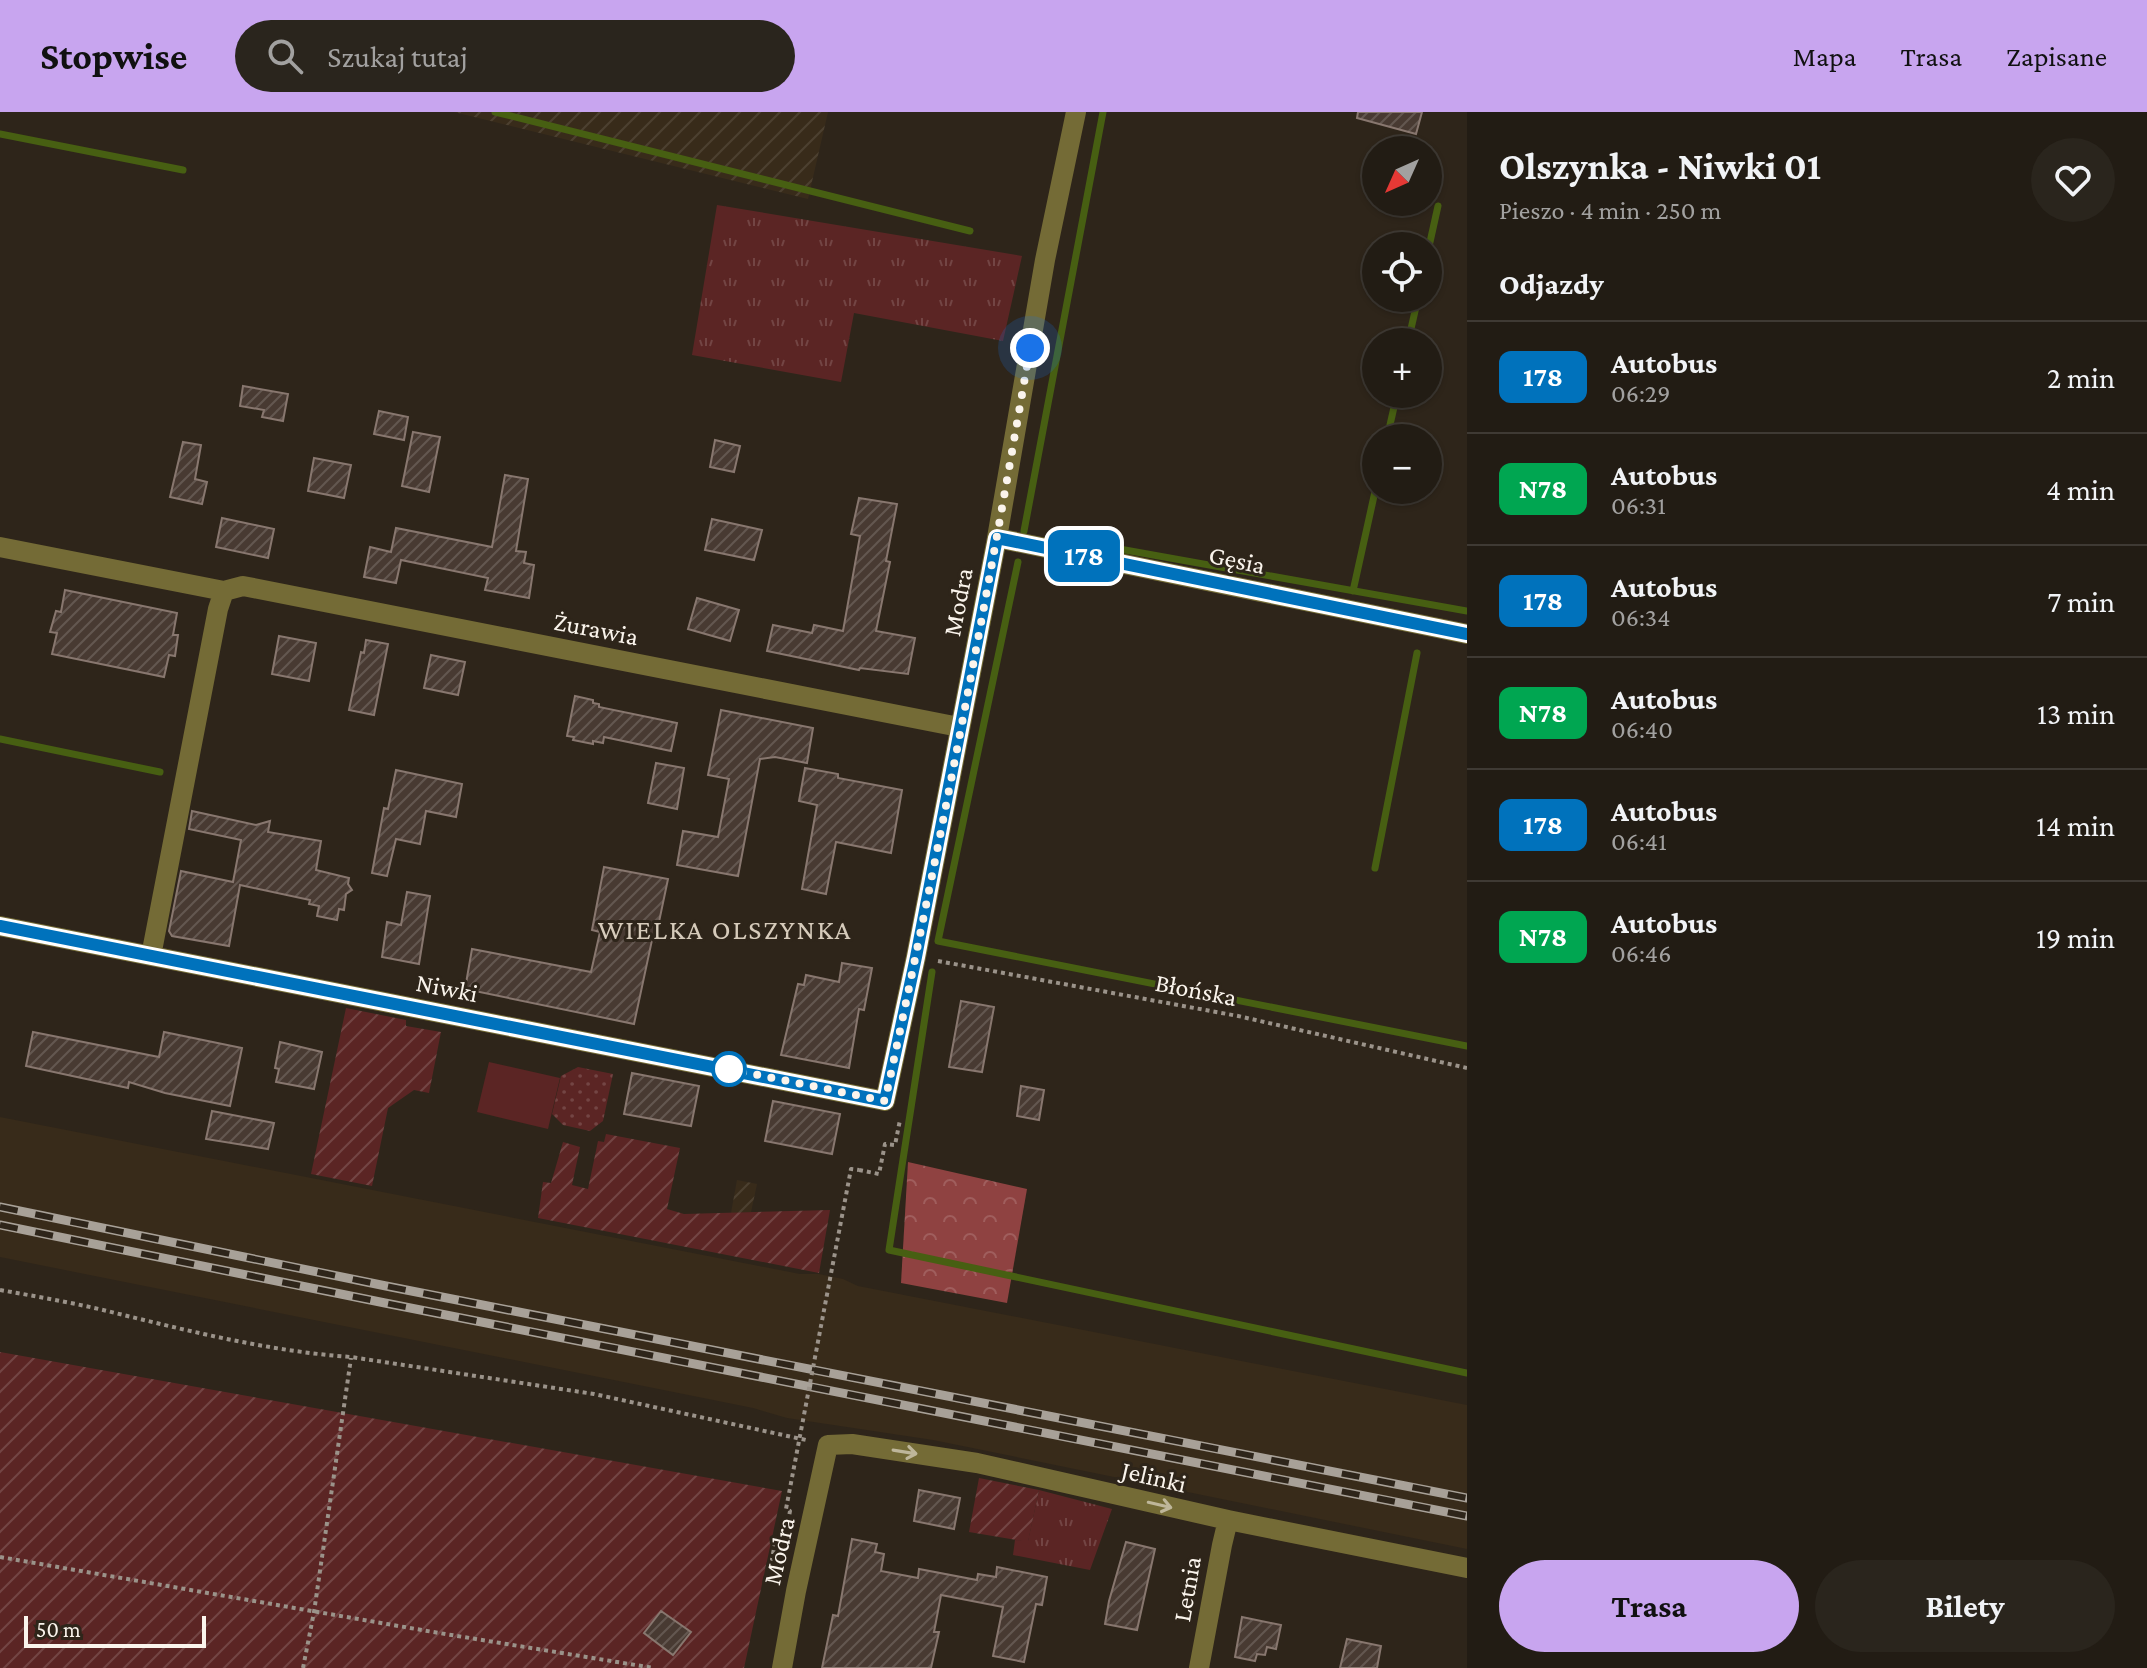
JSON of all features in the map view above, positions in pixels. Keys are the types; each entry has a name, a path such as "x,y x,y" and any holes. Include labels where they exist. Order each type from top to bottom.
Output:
{"street":[{"name":"Modra","path":"885,1101 997,538 1045,260 1076,112"},
{"name":"Gęsia","path":"997,538 1467,634"},
{"name":"Żurawia","path":"0,547 224,591 243,586 959,727"},
{"path":"151,956 224,591"},
{"name":"Niwki","path":"0,926 885,1101"},
{"name":"Jelinki","path":"828,1445 852,1444 977,1463 1228,1520 1467,1568"},
{"name":"Modra","path":"782,1668 828,1445"},
{"name":"Letnia","path":"1199,1668 1228,1520"}],"path":[{"name":"Błońska","path":"916,957 1238,1016 1467,1068"},
{"path":"778,1570 780,1560 772,1559 776,1538 785,1540 790,1511 786,1509 851,1169 879,1174 885,1144 895,1145 900,1120"},
{"path":"0,1290 99,1309 208,1336 594,1394 828,1445"},
{"path":"303,1668 351,1357"},
{"path":"0,1557 654,1668"}],"shaded area":[{"path":"454,112 828,112 808,199"},
{"path":"0,1117 800,1274 819,1274 858,1286 1467,1405 1467,1549 933,1440 787,1418 753,1408 0,1257"},
{"path":"737,1180 757,1184 751,1212 731,1213"}],"green space":[{"path":"717,205 1022,256 1003,341 854,313 841,382 692,355"},
{"path":"346,1008 406,1020 406,1026 441,1032 429,1093 414,1090 388,1108 372,1186 311,1174"},
{"path":"489,1062 560,1078 548,1129 477,1112"},
{"path":"578,1067 613,1074 603,1121 590,1131 563,1125 552,1114 561,1076"},
{"path":"606,1134 680,1148 667,1209 684,1214 830,1210 819,1273 538,1218 543,1182 551,1183 563,1142 580,1147 572,1185 588,1189 598,1141 604,1142"},
{"path":"908,1162 1027,1189 1007,1303 901,1283"},
{"path":"0,1352 782,1491 744,1668 0,1668"},
{"path":"979,1478 1039,1490 1028,1542 969,1532"},
{"path":"1039,1490 1112,1509 1090,1570 1013,1555 1015,1540 1028,1541"}],"building":[{"path":"1358,112 1422,112 1416,134 1357,118"},
{"path":"243,386 288,394 283,421 262,417 264,410 240,406"},
{"path":"379,411 408,417 404,440 374,434"},
{"path":"413,432 440,437 429,492 402,486"},
{"path":"715,440 740,446 734,472 710,467"},
{"path":"183,442 201,445 195,479 207,482 202,504 170,497"},
{"path":"314,458 351,465 344,498 308,491"},
{"path":"505,475 528,479 516,551 526,552 524,563 534,565 529,598 485,590 488,578 401,560 396,583 364,577 370,547 391,552 396,528 492,547"},
{"path":"859,498 897,504 886,561 890,562 876,631 915,638 908,674 859,670 767,651 773,625 812,633 814,625 843,631 860,536 851,534"},
{"path":"222,518 274,529 268,558 216,547"},
{"path":"712,519 762,530 754,560 705,550"},
{"path":"65,590 177,613 173,635 178,635 175,656 169,655 164,677 52,654 57,633 50,632 56,611 61,612"},
{"path":"697,598 739,610 730,641 688,629"},
{"path":"279,636 316,643 309,681 272,674"},
{"path":"366,640 388,644 374,715 349,710"},
{"path":"431,655 465,662 458,695 424,688"},
{"path":"575,696 593,700 599,707 677,723 671,751 604,737 603,743 593,741 593,744 573,740 574,737 567,736"},
{"path":"721,710 813,728 807,763 775,757 760,759 738,876 677,865 683,831 718,837 729,779 708,775"},
{"path":"656,763 684,768 677,809 648,803"},
{"path":"805,768 838,774 838,778 902,790 891,853 836,842 826,894 802,889 817,805 799,801"},
{"path":"396,770 462,784 456,817 426,811 420,844 396,839 387,876 372,873 384,808 388,809"},
{"path":"192,811 256,825 270,821 268,832 321,841 316,870 349,878 348,884 352,890 346,894 344,910 339,909 337,920 317,916 319,906 309,904 310,900 240,885 229,946 172,936 169,931 181,871 233,882 241,840 189,829"},
{"path":"604,867 668,879 634,1024 465,989 472,949 591,972 600,932 592,930"},
{"path":"407,892 430,896 419,964 382,957 387,922 401,925"},
{"path":"842,963 872,968 864,1010 859,1009 849,1068 781,1055 798,984 804,985 806,975 839,982"},
{"path":"961,1001 994,1007 982,1072 949,1067"},
{"path":"33,1032 159,1057 164,1032 242,1048 230,1106 129,1082 128,1088 26,1066"},
{"path":"280,1042 322,1052 314,1089 276,1082"},
{"path":"632,1073 699,1086 691,1126 624,1114"},
{"path":"1021,1086 1044,1090 1039,1120 1017,1116"},
{"path":"773,1101 840,1114 832,1154 765,1141"},
{"path":"212,1111 274,1123 268,1149 206,1139"},
{"path":"919,1490 960,1498 954,1529 914,1521"},
{"path":"852,1539 877,1544 875,1552 884,1554 881,1571 918,1578 919,1569 977,1580 978,1574 996,1577 997,1567 1047,1577 1042,1605 1036,1604 1024,1662 993,1656 1003,1607 941,1595 934,1632 939,1632 931,1668 822,1668 833,1615 838,1616"},
{"path":"1126,1542 1155,1549 1137,1630 1105,1624"},
{"path":"661,1611 691,1632 673,1655 644,1633"},
{"path":"1242,1617 1281,1625 1276,1649 1267,1647 1265,1655 1257,1654 1255,1661 1235,1657"},
{"path":"1347,1639 1381,1646 1377,1668 1340,1668"}],"waterway":[{"path":"495,112 970,231"},
{"path":"1024,531 1103,112"},
{"path":"0,134 183,170"},
{"path":"1432,232 1436,216"},
{"path":"1411,328 1415,312"},
{"path":"1390,424 1394,408"},
{"path":"1353,591 1372,504"},
{"path":"1058,538 1467,611"},
{"path":"1018,562 938,941 1467,1046"},
{"path":"1375,868 1417,653"},
{"path":"0,739 160,772"},
{"path":"932,972 889,1250 1467,1373"}],"railway":[{"path":"0,1207 1467,1498"},
{"path":"0,1225 1467,1516"}],"bus line":[{"name":"178","path":"0,926 885,1101 997,538 1467,634"}],"district":[{"name":"WIELKA OLSZYNKA","path":"725,929"}],"route":[{"path":"729,1069 885,1101 997,538 1030,348"}]}
